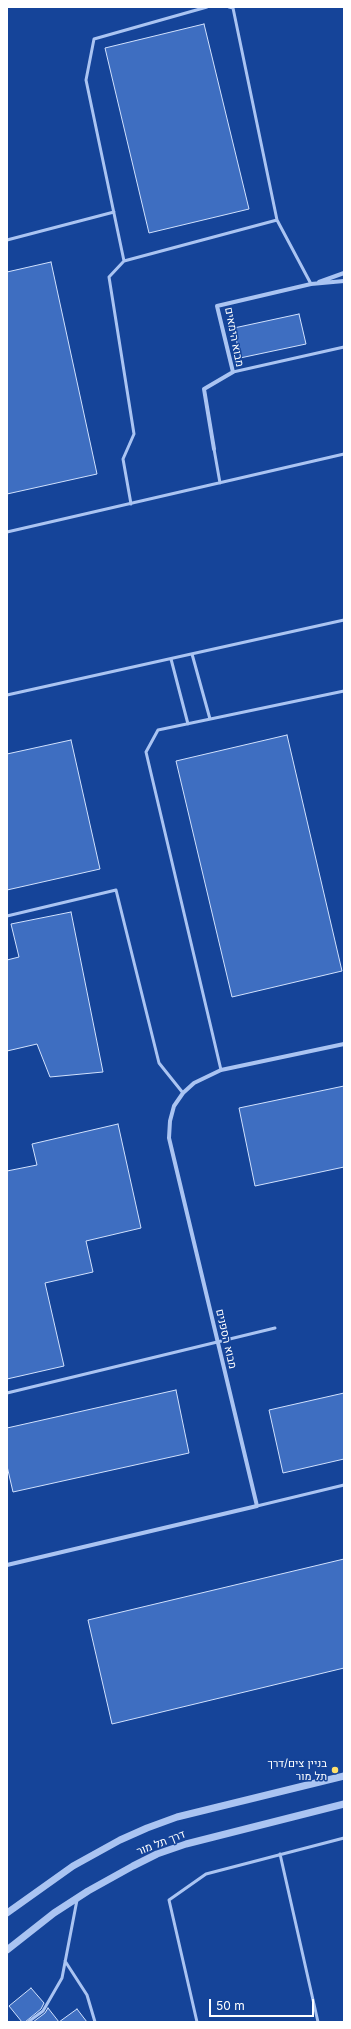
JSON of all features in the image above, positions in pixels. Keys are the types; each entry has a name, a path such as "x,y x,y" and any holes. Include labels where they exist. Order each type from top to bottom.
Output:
{"street":[{"name":"מבוא הימאים","path":"311,284 344,272"},
{"name":"מבוא הימאים","path":"214,449 204,389 233,372 217,306 311,284 344,280"},
{"name":"מבוא הספנים","path":"257,1506 169,1138 170,1121 174,1106 183,1093 194,1083 221,1070 344,1044"},
{"path":"7,1565 257,1506"},
{"name":"דרך תל מור","path":"7,1912 73,1866 120,1840 146,1828 177,1817 344,1776"},
{"name":"דרך תל מור","path":"7,1950 33,1929 78,1897 133,1866 186,1844 344,1804"}],"lane":[{"path":"124,260 86,80 94,39 207,7"},
{"path":"228,7 233,8 277,220 311,284"},
{"path":"7,240 114,212"},
{"path":"131,504 123,459 134,434 109,277 124,260 277,220"},
{"path":"233,372 344,347"},
{"path":"214,449 220,483"},
{"path":"7,532 344,454"},
{"path":"7,695 344,620"},
{"path":"192,654 210,719"},
{"path":"171,659 188,724"},
{"path":"221,1070 146,752 158,730 344,691"},
{"path":"7,916 116,890 159,1063 183,1093"},
{"path":"7,1393 275,1328"},
{"path":"257,1506 344,1485"},
{"path":"197,2022 169,1900 206,1874 344,1838"},
{"path":"280,1854 318,2022"},
{"path":"28,2022 43,2011 62,1978 78,1897"},
{"path":"65,1961 86,1994 95,2022"}],"building":[{"path":"204,24 249,209 149,233 105,48"},
{"path":"51,262 97,474 7,494 7,272"},
{"path":"299,314 306,344 240,358 234,328"},
{"path":"287,735 342,971 232,997 176,761"},
{"path":"71,740 100,869 7,890 7,754"},
{"path":"71,912 103,1072 50,1077 37,1044 7,1051 7,960 19,957 11,924"},
{"path":"344,1086 344,1167 255,1186 239,1108"},
{"path":"118,1124 141,1228 86,1241 93,1272 45,1283 64,1366 7,1379 7,1171 37,1165 32,1144"},
{"path":"176,1390 189,1453 13,1492 7,1466 7,1428"},
{"path":"344,1393 344,1459 283,1473 269,1410"},
{"path":"344,1559 344,1668 112,1724 88,1620"},
{"path":"31,1988 44,2003 41,2009 25,2022 22,2022 9,2006"},
{"path":"48,2008 59,2022 33,2022 45,2013"},
{"path":"77,2009 87,2022 59,2022"}],"place":[{"name":"בניין צים/דרך תל מור","path":"335,1770"}]}
